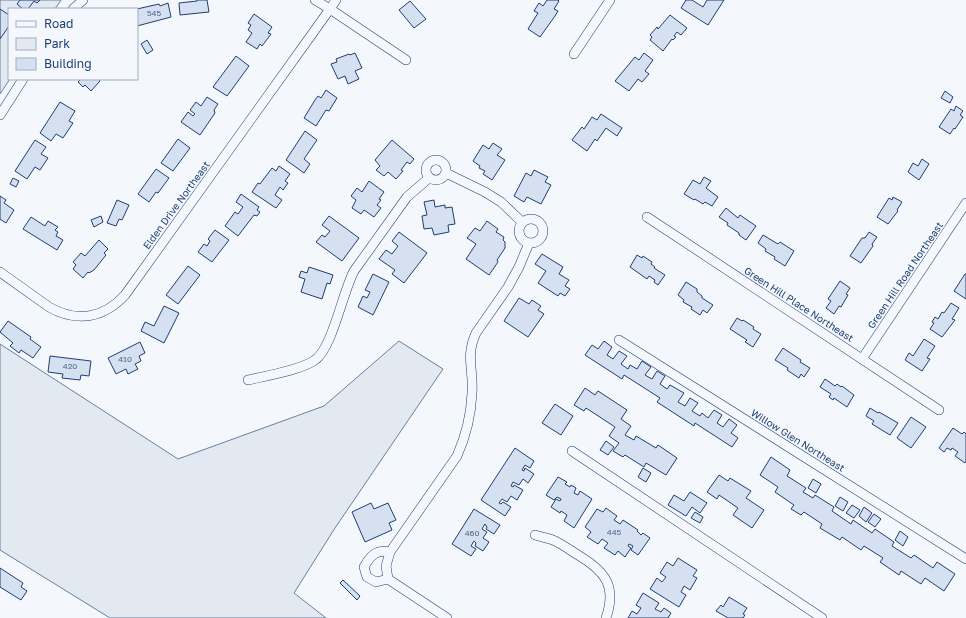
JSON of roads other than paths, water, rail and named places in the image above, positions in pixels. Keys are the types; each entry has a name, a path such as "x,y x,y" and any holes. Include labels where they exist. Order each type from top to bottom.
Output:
{"street":[{"path":"74,8 83,0"},
{"path":"315,0 406,60"},
{"name":"Elden Drive Northeast","path":"0,272 50,307 71,316 84,317 98,314 112,308 125,296 336,0"},
{"path":"574,54 610,0"},
{"path":"0,115 22,80"},
{"path":"439,160 445,165 446,173 444,177 437,180 429,178 426,167 431,161 439,160"},
{"path":"446,173 485,192 501,202 522,222"},
{"path":"248,380 309,364 319,357 328,343 348,282 354,271 407,197 429,178"},
{"name":"Green Hill Road Northeast","path":"862,359 966,203"},
{"name":"Green Hill Place Northeast","path":"647,217 939,410"},
{"path":"530,219 535,220 542,225 543,234 541,238 534,243 529,243 522,239 519,235 522,222 530,219"},
{"path":"388,579 386,566 390,552 457,456 469,423 473,392 470,353 472,341 508,286 519,267 529,243"},
{"name":"Willow Glen Northeast","path":"619,340 966,559"},
{"path":"572,451 822,618"},
{"path":"535,535 554,541 593,564 599,570 606,581 610,592 610,607 606,618"},
{"path":"390,552 377,552 370,558 364,567 367,577 376,582 388,579 447,618"}]}
